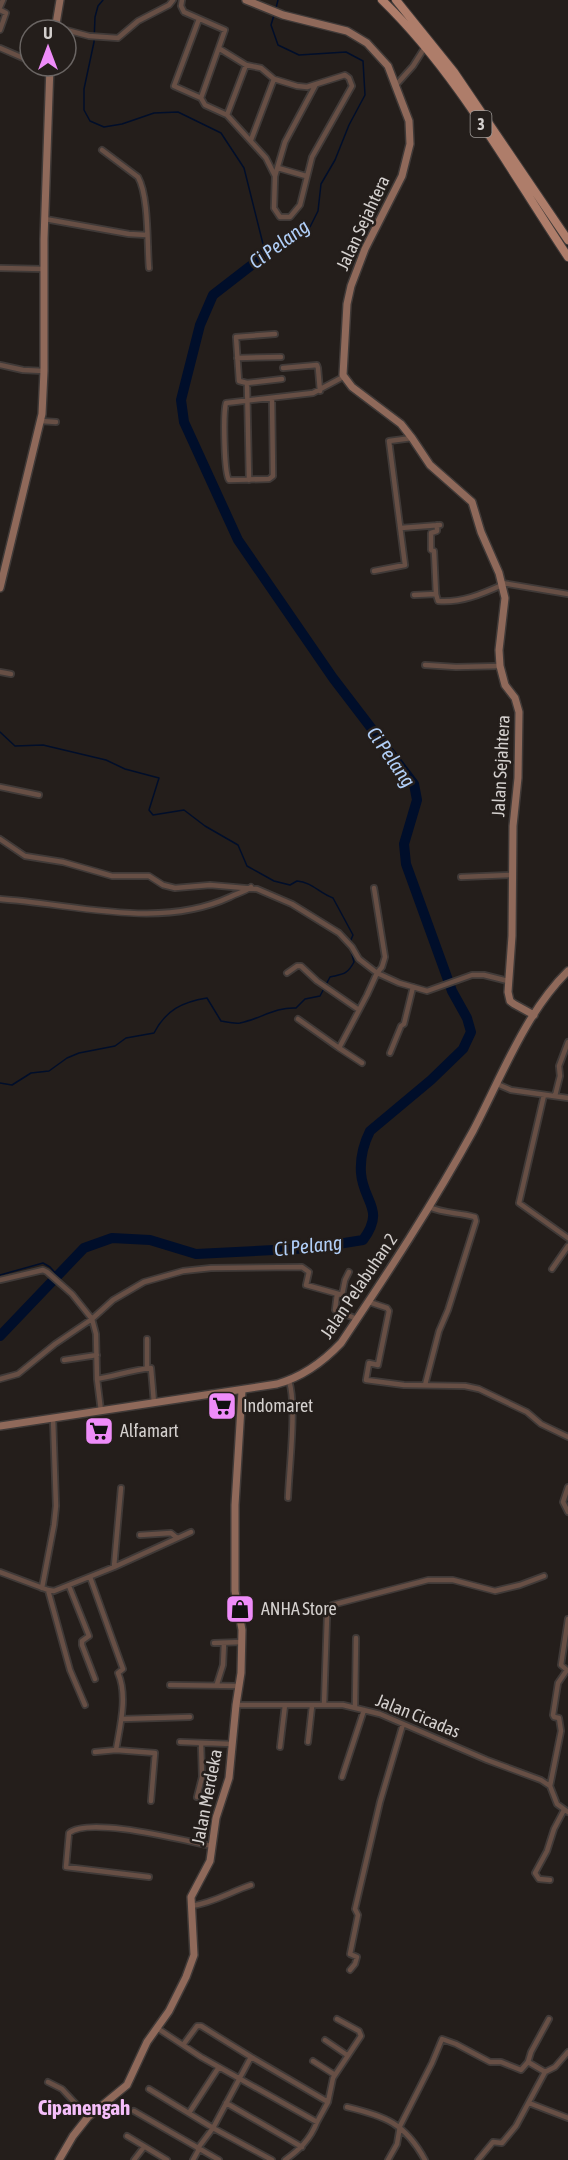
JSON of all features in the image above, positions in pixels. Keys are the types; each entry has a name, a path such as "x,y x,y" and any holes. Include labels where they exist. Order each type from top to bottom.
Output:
{"main road":[{"name":"3","path":"382,0 451,74 568,256"},
{"name":"3","path":"396,0 568,240"}],"street":[{"path":"0,30 6,13 0,8 3,0"},
{"path":"57,18 60,0"},
{"path":"78,33 102,38 118,38 138,21 169,5 173,0"},
{"path":"182,0 182,10 224,29 226,33 201,98"},
{"name":"Jalan Sejahtera","path":"246,0 283,15 330,26 355,35 367,43 388,66 409,121 410,144 402,176 365,249 351,286 343,351 343,377 352,387 400,424 430,465 472,502 481,532 494,558 502,584 505,598 499,650 500,666 505,685 516,698 519,712 518,778 513,826 512,936 508,981 510,1001 534,1015"},
{"path":"199,19 174,83 175,88 201,98 205,105 227,115 266,158 275,176"},
{"path":"396,85 413,66 425,47"},
{"path":"0,48 18,56"},
{"path":"220,49 246,65 261,68 274,79 297,86 307,87 345,75 352,86 312,157 296,213 287,218 280,217 273,208 275,176 285,142 315,85"},
{"path":"227,115 246,65"},
{"path":"0,588 41,421 50,78"},
{"path":"251,140 274,79"},
{"path":"102,150 138,177 141,182 145,198 149,268"},
{"path":"278,168 306,176"},
{"path":"45,219 129,234 147,235"},
{"path":"0,268 44,269"},
{"path":"275,334 236,337 239,381 247,383 282,379"},
{"path":"237,358 280,357"},
{"path":"0,365 23,370 44,371"},
{"path":"283,368 316,365 320,391"},
{"path":"272,398 273,476 249,480 227,479 225,406 229,402 320,391 343,377"},
{"path":"247,383 249,480"},
{"path":"41,421 56,422"},
{"path":"374,570 405,565 389,441 412,438"},
{"path":"401,528 438,525 437,531 430,534 431,550 434,552 436,567 438,601 455,601 484,593 502,584 568,594"},
{"path":"414,595 436,594"},
{"path":"425,665 500,666"},
{"path":"0,672 11,674"},
{"path":"0,787 39,795"},
{"path":"0,839 25,856 63,862 112,876 149,876 163,885 175,888 210,885 251,887 292,904 339,933 352,946 359,959 377,973 427,991 462,977 484,975 508,981"},
{"path":"461,877 513,875"},
{"path":"0,899 121,912 156,912 196,909 212,905 251,887"},
{"path":"339,1048 382,967 385,957 374,888"},
{"path":"287,973 301,966 317,981 359,1010"},
{"name":"Jalan Pelabuhan 2","path":"0,1426 242,1391 289,1381 328,1356 341,1343 369,1302 429,1206 472,1132 534,1015 550,990 568,971"},
{"path":"390,1053 401,1026 404,1024 413,987"},
{"path":"298,1019 362,1063"},
{"path":"555,1096 560,1076 559,1066 568,1042"},
{"path":"497,1084 512,1090 568,1098"},
{"path":"544,1095 519,1203 568,1238"},
{"path":"425,1385 439,1331 448,1310 476,1221 475,1217 461,1213 442,1213 429,1206"},
{"path":"552,1269 568,1246"},
{"path":"0,1379 18,1374 55,1344 92,1319 113,1300 144,1282 183,1271 202,1269 302,1267 309,1272 306,1285 342,1295 349,1272"},
{"path":"0,1280 38,1271 47,1272 72,1294 92,1319 101,1411"},
{"path":"338,1294 335,1310 357,1319"},
{"path":"369,1302 387,1308 389,1311 378,1365 369,1363 366,1380 465,1386 479,1389 526,1412 540,1424 568,1437"},
{"path":"147,1338 147,1368"},
{"path":"64,1360 97,1354"},
{"path":"97,1379 127,1371 152,1369 154,1403"},
{"path":"288,1498 292,1422 292,1389 289,1381"},
{"name":"Jalan Merdeka","path":"59,2160 73,2136 88,2117 127,2085 138,2058 169,2011 186,1977 194,1954 191,1906 194,1891 208,1868 216,1818 229,1778 241,1673 242,1630 235,1591 235,1505 242,1391"},
{"path":"53,1418 56,1506 45,1589 70,1670 85,1706"},
{"path":"568,1487 563,1502 568,1512"},
{"path":"114,1567 121,1488"},
{"path":"0,1573 45,1589 59,1590 191,1532"},
{"path":"141,1535 171,1533 177,1538"},
{"path":"324,1705 327,1617 332,1605 428,1580 453,1580 495,1591 544,1576"},
{"path":"90,1577 123,1669 118,1673 122,1682 122,1719 116,1750"},
{"path":"69,1586 89,1636 82,1641 82,1645 95,1679"},
{"path":"550,1880 539,1879 535,1873 547,1851 554,1829 566,1811 555,1800 550,1786 561,1731 559,1718 554,1717 553,1714 558,1683 567,1670 561,1665 568,1619"},
{"path":"355,1707 356,1638"},
{"path":"214,1643 242,1642"},
{"path":"217,1684 223,1665 224,1643"},
{"path":"170,1685 239,1686"},
{"name":"Jalan Cicadas","path":"236,1705 355,1707 403,1724 541,1780 550,1786"},
{"path":"280,1747 285,1705"},
{"path":"308,1742 312,1706"},
{"path":"342,1777 364,1710"},
{"path":"122,1719 190,1717"},
{"path":"350,1970 357,1960 357,1957 350,1954 358,1915 355,1909 380,1802 403,1724"},
{"path":"180,1742 232,1744"},
{"path":"197,1797 201,1778 201,1743"},
{"path":"95,1752 116,1750 156,1754 152,1801"},
{"path":"148,1877 66,1867 69,1833 74,1829 128,1829 212,1846"},
{"path":"191,1906 217,1901 236,1890 251,1885"},
{"path":"285,2160 302,2147 313,2133 328,2102 335,2075 361,2034 337,2019"},
{"path":"388,2160 397,2144 400,2126 442,2039 490,2062 501,2062 521,2070 528,2062 549,2019"},
{"path":"183,2045 200,2025 328,2102"},
{"path":"158,2028 239,2079 317,2122"},
{"path":"325,2040 347,2055"},
{"path":"478,2160 494,2141 501,2144 516,2126 545,2072 555,2067 568,2052"},
{"path":"193,2160 251,2057"},
{"path":"313,2061 335,2075"},
{"path":"528,2062 545,2072"},
{"path":"189,2113 219,2067"},
{"path":"48,2082 58,2086 88,2117"},
{"path":"149,2089 272,2160"},
{"path":"226,2103 302,2147"},
{"path":"529,2103 568,2118"},
{"path":"347,2107 388,2118 400,2126 425,2160"},
{"path":"134,2111 219,2160"},
{"path":"127,2136 165,2160"},
{"path":"134,2160 144,2147"}],"waterway":[{"path":"103,0 98,6 95,17 94,42 84,89 84,110 90,121 104,127 122,124 154,113 178,112 221,133 244,168 265,252 281,247 302,235 310,227 318,211 321,184 335,160 349,125 365,95 363,61 346,52 299,55 278,45 271,25 274,15"},
{"name":"Ci Pelang","path":"276,8 278,0"},
{"name":"Ci Pelang","path":"0,1336 84,1248 112,1238 150,1240 196,1254 313,1248 363,1240 373,1221 373,1213 361,1173 363,1151 370,1131 431,1080 463,1049 471,1032 467,1018 452,991 406,864 404,844 417,800 414,784 333,678 238,540 184,422 181,400 200,325 213,295 257,261 265,252"},
{"path":"0,732 15,746 43,745 106,760 125,769 159,778 149,810 153,815 184,810 205,826 238,845 247,866 274,881 290,885 297,881 302,882 333,898 353,935 350,942"},
{"path":"0,1083 12,1085 31,1073 49,1071 67,1058 79,1053 115,1046 126,1038 154,1033 169,1013 182,1005 198,1000 207,998 221,1021 233,1023 247,1021 281,1009 296,1008 305,999 320,996 330,977 347,972 354,962 350,947"},
{"path":"0,1275 43,1263 58,1276"}],"place":[{"name":"Indomaret","path":"222,1406"},
{"name":"Alfamart","path":"99,1431"},
{"name":"ANHA Store","path":"240,1609"}],"district":[{"name":"Cipanengah","path":"84,2108"}]}
